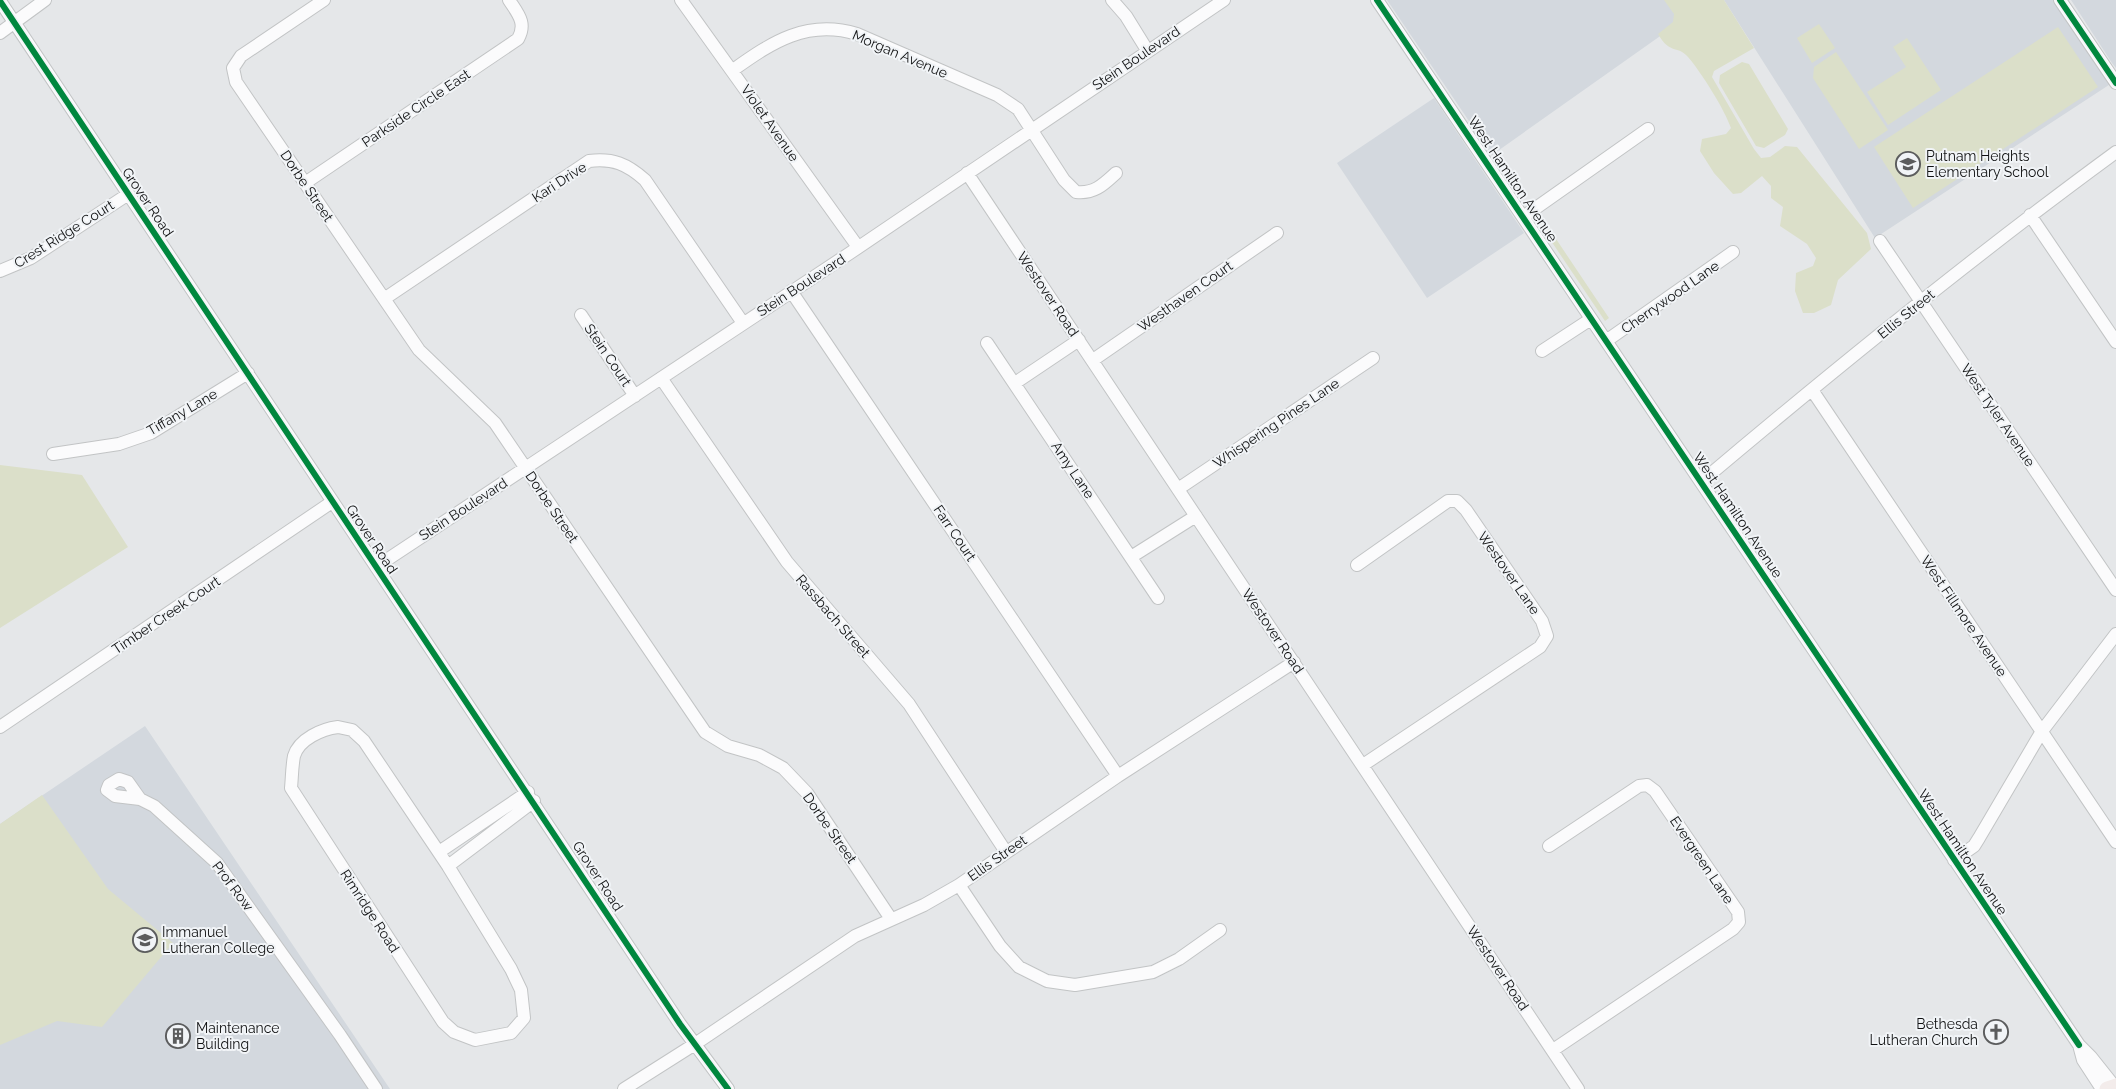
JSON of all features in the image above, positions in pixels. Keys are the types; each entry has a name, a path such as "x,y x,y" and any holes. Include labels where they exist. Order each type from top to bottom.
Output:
{"street":[{"path":"0,33 45,0"},
{"name":"Dorbe Street","path":"324,0 241,56 233,68 236,82 419,350 495,423 705,732 728,746 759,755 783,768 807,793 891,919"},
{"name":"Parkside Circle East","path":"305,183 518,39 523,29 521,18 509,0"},
{"name":"Violet Avenue","path":"681,0 858,247"},
{"path":"1112,0 1126,16 1147,50"},
{"name":"Stein Boulevard","path":"376,567 858,247 1031,128 1224,0"},
{"name":"West Hamilton Avenue","path":"1377,0 2078,1045 2091,1057 2110,1087"},
{"path":"2060,0 2116,81"},
{"name":"Grover Road","path":"0,1 127,195 248,372 332,502 695,1044 728,1089"},
{"name":"Morgan Avenue","path":"733,70 772,43 785,37 812,30 841,29 857,34 997,95 1018,109 1064,180 1076,192 1087,193 1099,188 1116,173"},
{"path":"1523,217 1648,129"},
{"name":"Ellis Street","path":"1701,482 1921,301 2030,215 2116,152"},
{"name":"Kari Drive","path":"384,299 589,161 603,159 624,164 645,180 743,323"},
{"name":"Westover Road","path":"967,173 1578,1089"},
{"name":"Crest Ridge Court","path":"0,271 31,258 127,195"},
{"path":"2030,215 2116,342"},
{"name":"Westhaven Court","path":"1093,360 1277,233"},
{"name":"West Tyler Avenue","path":"1880,241 2116,590"},
{"name":"Cherrywood Lane","path":"1606,341 1733,252"},
{"name":"Farr Court","path":"791,291 1118,776"},
{"name":"Stein Court","path":"581,315 635,396"},
{"path":"1542,351 1590,319"},
{"path":"1015,383 1079,340"},
{"name":"Amy Lane","path":"987,343 1158,598"},
{"name":"Whispering Pines Lane","path":"1178,488 1373,358"},
{"name":"Tiffany Lane","path":"53,454 119,444 151,433 248,372"},
{"name":"Rassbach Street","path":"661,378 788,562 908,704 1006,852"},
{"name":"West Fillmore Avenue","path":"1812,390 2116,842"},
{"name":"Westover Lane","path":"1357,565 1448,500 1457,500 1542,621 1547,636 1540,647 1363,765"},
{"name":"Timber Creek Court","path":"0,727 332,502"},
{"path":"1131,557 1196,516"},
{"path":"1954,860 1974,846 2042,731 2116,634"},
{"name":"Ellis Street","path":"624,1089 695,1044 854,936 924,905 959,885 1118,776 1294,662"},
{"name":"Rimridge Road","path":"338,726 352,730 364,741 439,852 511,970 521,990 524,1018 511,1033 475,1040 454,1032 443,1022 291,788 295,754 306,741 322,729 338,726"},
{"name":"Evergreen Lane","path":"1549,846 1639,786 1647,785 1655,791 1738,912 1739,922 1733,929 1552,1050"},
{"path":"439,852 531,797"},
{"path":"448,866 531,797"},
{"name":"Prof Row","path":"140,799 154,806 217,863 340,1035 376,1089"},
{"path":"959,885 1000,946 1018,967 1047,981 1076,985 1153,972 1179,959 1220,930"}],"shaded area":[{"path":"1387,0 1679,0 1690,15 1492,155"},
{"name":"Putnam Heights Elementary School","path":"1724,0 2060,0 2115,81 1875,238"},
{"path":"2071,0 2116,0 2116,68 2112,63"},
{"path":"1434,98 1524,233 1427,298 1337,163"},
{"name":"Immanuel Lutheran College","path":"145,726 390,1089 0,1089 0,824"}],"green space":[{"path":"1664,0 1724,0 1754,48 1714,71 1712,77 1754,149 1761,158 1770,157 1785,146 1797,147 1867,233 1871,249 1838,280 1831,305 1814,313 1803,313 1795,291 1796,273 1813,266 1816,258 1807,244 1780,226 1783,207 1771,198 1771,186 1762,176 1741,193 1733,194 1714,173 1700,151 1702,139 1726,134 1731,128 1706,81 1688,57 1681,51 1666,45 1658,34 1673,22 1674,14"},
{"path":"1819,24 1835,48 1812,63 1797,38"},
{"path":"2058,27 2098,87 1913,208 1874,147"},
{"path":"1907,38 1941,90 1888,125 1867,92 1906,67 1893,47"},
{"path":"1836,52 1888,130 1859,149 1813,78 1814,67"},
{"path":"1742,62 1749,64 1788,129 1785,135 1764,148 1756,146 1719,83 1720,75"},
{"path":"1539,216 1609,318 1605,321 1539,223"},
{"path":"0,465 82,475 128,547 0,628"},
{"path":"42,795 108,889 173,943 102,1027 57,1021 0,1045 0,824"}],"cycle path":[{"path":"1377,0 2079,1045"},
{"path":"2060,0 2116,83"},
{"path":"0,1 680,1024 728,1089"}],"place":[{"name":"Putnam Heights Elementary School","path":"1908,164"},
{"name":"Immanuel Lutheran College","path":"145,940"},
{"name":"Bethesda Lutheran Church","path":"1996,1032"},
{"name":"Maintenance Building","path":"178,1036"}]}
